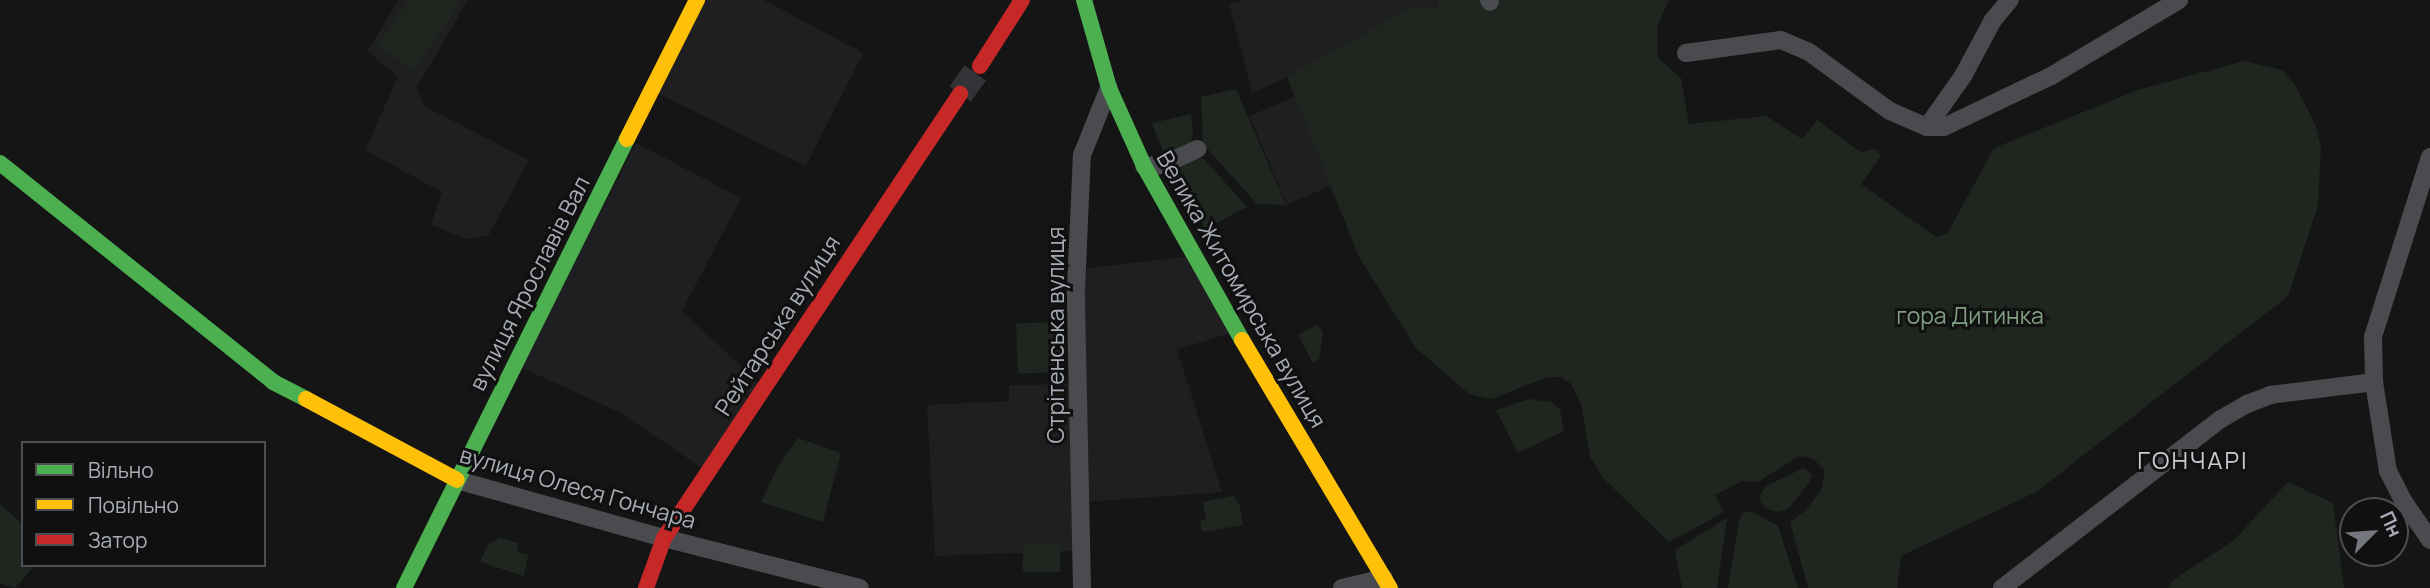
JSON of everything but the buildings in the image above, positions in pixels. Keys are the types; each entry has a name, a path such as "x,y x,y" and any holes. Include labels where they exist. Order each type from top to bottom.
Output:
{"street":[{"name":"вулиця Ярославів Вал","path":"404,588 697,0"},
{"path":"980,66 1022,0"},
{"name":"Велика Житомирська вулиця","path":"1084,0 1109,88 1144,166 1233,326 1387,583"},
{"path":"1927,127 1963,76 1993,20 2010,0"},
{"path":"1686,53 1781,40 1808,52 1890,111 1927,127 1956,124 2051,76 2179,0"},
{"name":"Стрітенська вулиця","path":"1082,588 1076,290 1082,155 1109,88"},
{"name":"Рейтарська вулиця","path":"646,588 664,538 960,94"},
{"path":"1144,166 1163,165 1197,149"},
{"path":"2430,157 2373,337 2374,382 2388,471 2404,502 2430,540"},
{"name":"вулиця Олеся Гончара","path":"0,163 273,382 457,480 664,538 860,588"},
{"path":"2002,588 2221,419 2247,404 2270,395 2374,382"},
{"path":"1342,588 1387,583"}],"shaded area":[{"path":"399,0 468,0 417,87 424,106 529,160 488,236 466,239 431,225 442,192 365,150 398,77 367,51"},
{"path":"703,0 764,0 863,53 806,166 657,93"},
{"path":"1245,0 1439,0 1438,10 1252,93 1229,4"},
{"path":"1299,95 1337,183 1287,204 1249,116"},
{"path":"636,143 741,198 682,311 759,383 702,468 619,412 520,367"},
{"path":"1185,257 1232,333 1177,349 1222,492 1084,502 1079,269"},
{"path":"1074,384 1076,551 935,556 927,405 1009,401 1009,385"}],"green space":[{"path":"409,0 461,0 414,70 378,46"},
{"name":"гора Дитинка","path":"1439,0 1669,0 1657,27 1658,58 1681,78 1689,124 1766,116 1802,139 1817,120 1862,153 1875,148 1881,156 1861,184 1936,237 1947,234 1994,148 2138,90 2244,61 2282,70 2295,85 2315,124 2321,147 2318,205 2288,296 2036,492 1901,556 1897,588 1808,588 1790,522 1805,511 1821,490 1825,470 1812,458 1799,456 1758,482 1742,481 1715,495 1724,512 1669,542 1603,478 1590,457 1581,404 1571,384 1561,377 1548,377 1491,399 1469,394 1416,348 1359,257 1287,77 1414,6 1437,10"},
{"path":"1236,89 1286,205 1257,204 1203,144 1201,97"},
{"path":"1191,114 1193,135 1189,145 1165,157 1152,123"},
{"path":"1196,157 1204,159 1247,207 1202,231 1170,167"},
{"path":"1062,322 1064,372 1018,374 1016,324"},
{"path":"1318,324 1323,333 1319,359 1313,363 1298,335"},
{"path":"1529,399 1551,402 1560,409 1564,431 1518,453 1496,410"},
{"path":"798,438 841,453 823,522 761,502 777,468"},
{"path":"1804,468 1812,475 1811,480 1789,508 1779,512 1768,509 1761,503 1759,497 1766,486"},
{"path":"2288,482 2333,503 2339,567 2341,567 2344,588 2168,588 2173,580 2233,541"},
{"path":"1234,496 1240,506 1243,525 1202,532 1200,520 1206,519 1203,502"},
{"path":"0,505 21,522 21,567 33,567 15,588 0,583"},
{"path":"1745,512 1752,512 1778,526 1798,588 1728,588 1740,517"},
{"path":"1727,518 1717,588 1682,588 1675,550"},
{"path":"500,538 518,543 517,551 528,555 524,576 480,562 488,545"},
{"path":"1023,545 1060,545 1060,572 1023,572"}],"tunnel":[{"path":"960,94 980,66"}],"traffic: fast":[{"path":"1084,0 1109,88 1144,166 1242,340"},
{"path":"404,588 627,139"},
{"path":"0,163 273,382 306,399"}],"traffic: slow":[{"path":"627,139 697,0"},
{"path":"1242,340 1390,588"},
{"path":"306,399 457,480"}],"traffic: jam":[{"path":"980,66 1022,0"},
{"path":"646,588 664,538 960,94"}],"district":[{"name":"ГОНЧАРІ","path":"2193,460"}]}
